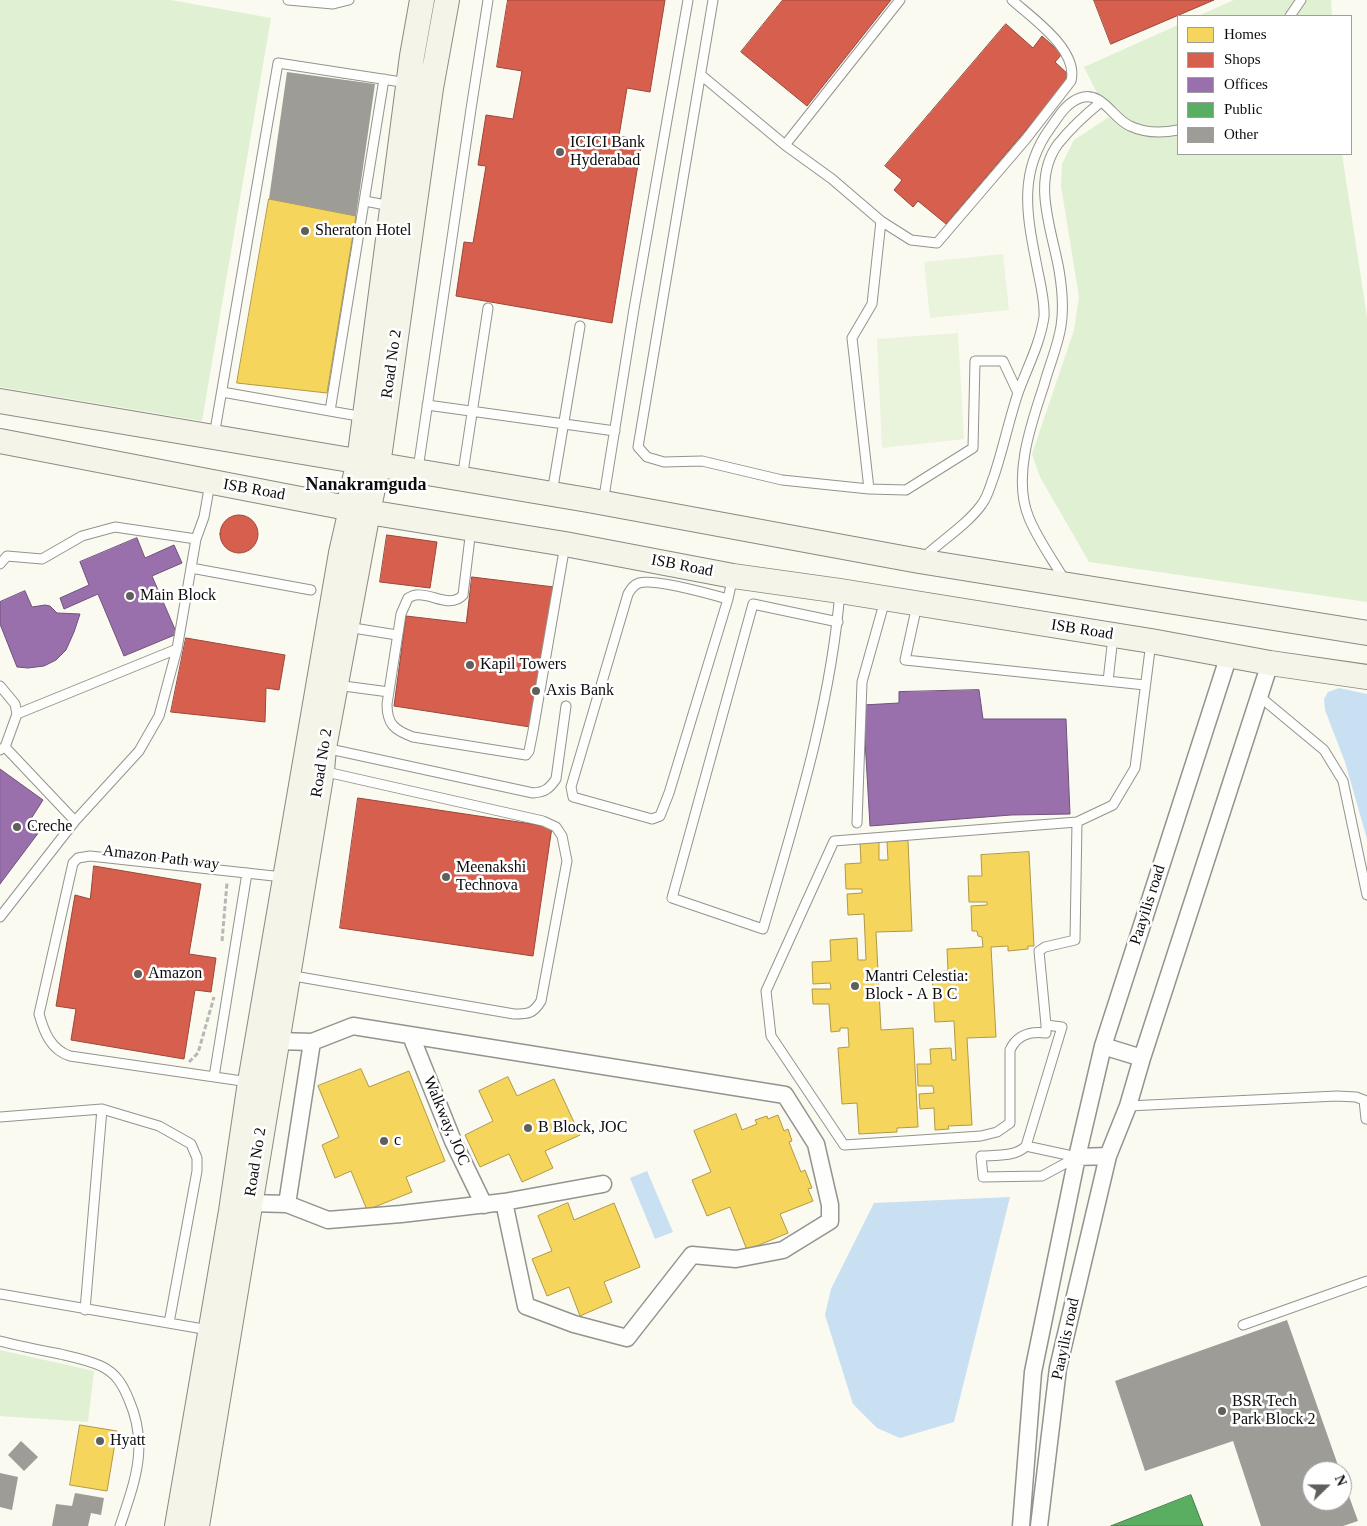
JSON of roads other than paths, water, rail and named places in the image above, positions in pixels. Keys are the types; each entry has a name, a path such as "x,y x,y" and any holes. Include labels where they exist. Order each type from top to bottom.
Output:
{"street":[{"name":"Road No 2","path":"369,463 365,417 392,206 422,0"},
{"name":"Road No 2","path":"197,1526 322,771 324,748 346,627 358,509 369,463 447,0"},
{"path":"0,401 552,494 919,561 1367,633"},
{"name":"ISB Road","path":"0,441 210,483 565,544 698,580 734,576 840,591 1151,641 1270,663 1367,677"},
{"name":"Road No 2","path":"177,1526 211,1330 250,1082 341,553 349,518 358,509"},
{"name":"Paayilis road","path":"1021,1526 1033,1372 1077,1157 1103,1046 1229,655"},
{"name":"Paayilis road","path":"1039,1526 1058,1368 1108,1156 1128,1106 1270,663"},
{"path":"276,1041 312,1042 353,1026 785,1095 816,1144 830,1205 830,1221 784,1250 736,1259 692,1255 627,1338 574,1324 526,1306 504,1202"},
{"name":"Walkway, JOC","path":"412,1036 453,1141 484,1204"},
{"path":"287,1204 312,1042"},
{"path":"1103,1046 1142,1058"},
{"path":"1077,1157 1108,1156"},
{"path":"250,1203 287,1204 328,1220 504,1202 603,1184"}],"lane":[{"path":"288,0 334,4 349,0"},
{"path":"417,472 470,109 488,0"},
{"path":"603,503 635,300 688,0"},
{"path":"713,0 638,447 647,457 664,462 702,461 782,480 869,489 906,490 973,448 975,361 1003,360 1018,393"},
{"path":"785,145 900,0"},
{"path":"701,74 785,145 832,179 881,221 911,240 937,243 1026,139 1072,81 1071,66 1058,41 1012,0"},
{"path":"1291,15 1301,0"},
{"path":"214,437 278,63 409,83"},
{"path":"330,411 384,79"},
{"path":"919,561 964,522 987,496 1001,455 1018,393 1040,338 1044,315 1026,202 1029,170 1044,137 1067,106 1080,98 1092,97 1102,102 1129,126 1148,131 1168,132 1177,130"},
{"path":"1067,584 1029,518 1023,494 1023,461 1061,327 1062,299 1059,271 1048,219 1044,187 1048,166 1057,146 1085,116 1102,102"},
{"path":"365,201 392,206"},
{"path":"869,489 852,338 872,304 881,221"},
{"path":"462,479 488,308"},
{"path":"552,494 580,326"},
{"path":"222,392 365,417"},
{"path":"428,405 615,431"},
{"path":"0,916 75,821 139,750 159,716 177,649 196,540 204,517 210,483"},
{"path":"0,564 7,556 42,559 82,536 115,526 196,540"},
{"path":"471,528 463,595 459,600 452,602 417,595 408,598 401,614 387,714 390,724 402,734 526,755 531,741 565,544"},
{"path":"191,568 311,590"},
{"path":"728,599 698,580 645,582 636,584 628,594 572,787 573,797 577,800 652,819 660,816 669,793 728,599 734,576"},
{"path":"838,622 753,604 672,898 763,929 808,765 825,694 838,622 840,591"},
{"path":"857,823 862,682 885,599"},
{"path":"917,604 905,660 1145,685"},
{"path":"346,627 397,634"},
{"path":"1108,681 1113,635"},
{"path":"1077,822 1075,940 1044,947 1039,952 1046,1033 1026,1034 1014,1040 1010,1050 1010,1123 997,1132 981,1136 844,1144 771,1036 766,991 834,841 1077,822 1113,805 1135,768 1151,641"},
{"path":"17,714 177,649"},
{"path":"336,684 389,692"},
{"path":"0,686 15,704 17,714 3,748 75,821"},
{"path":"1260,696 1324,750 1343,781 1367,895"},
{"path":"324,748 532,793 542,792 549,789 556,780 566,706"},
{"path":"288,975 514,1014 526,1014 535,1010 541,1001 567,862 562,836 556,827 543,821 322,771"},
{"path":"250,1082 59,1053 50,1042 39,1014 74,863 78,858 90,856 246,878 285,878"},
{"path":"214,1077 246,878"},
{"path":"1046,1025 1062,1026 1026,1146 1021,1151 981,1156 983,1177 1042,1176 1077,1157"},
{"path":"1128,1106 1337,1096 1356,1097 1364,1100 1366,1119"},
{"path":"0,1117 102,1109 159,1126 191,1144 197,1158 197,1171 168,1323"},
{"path":"85,1310 102,1109"},
{"path":"1026,1146 1077,1157"},
{"path":"1243,1325 1367,1281"},
{"path":"0,1294 211,1330"},
{"path":"0,1341 80,1359 101,1366 117,1377 137,1417 140,1446 139,1464 120,1526"}],"water":[{"path":"1339,688 1367,694 1367,839 1345,762 1325,710 1324,699 1328,692"},
{"path":"647,1171 673,1232 655,1239 630,1178"},
{"path":"1010,1197 954,1422 900,1438 877,1428 853,1404 825,1315 831,1289 874,1203"}],"place":[{"name":"ICICI Bank Hyderabad","path":"560,152"},
{"name":"Sheraton Hotel","path":"305,231"},
{"name":"Main Block","path":"130,596"},
{"name":"Kapil Towers","path":"470,665"},
{"name":"Axis Bank","path":"536,691"},
{"name":"Creche","path":"17,827"},
{"name":"Meenakshi Technova","path":"446,877"},
{"name":"Amazon","path":"138,974"},
{"name":"Mantri Celestia: Block - A B C","path":"855,986"},
{"name":"B Block, JOC","path":"528,1128"},
{"name":"c","path":"384,1141"},
{"name":"BSR Tech Park Block 2","path":"1222,1411"},
{"name":"Hyatt","path":"100,1441"}],"district":[{"name":"Nanakramguda","path":"366,485"}]}
